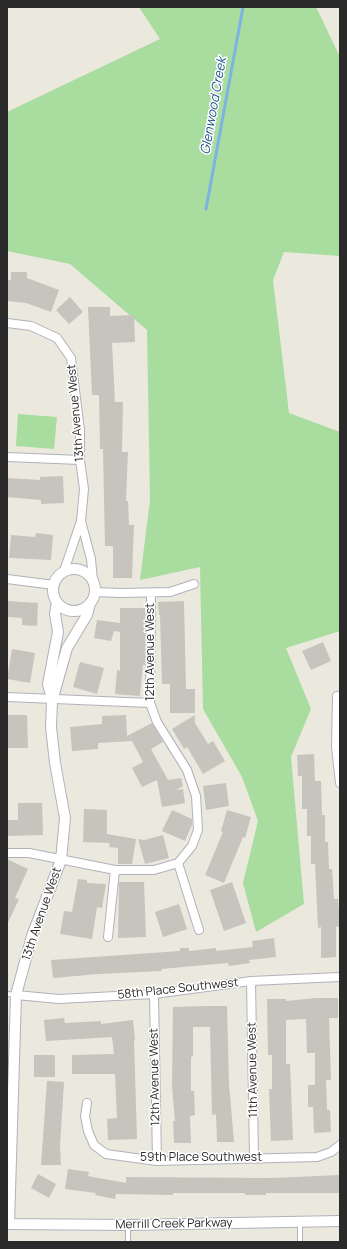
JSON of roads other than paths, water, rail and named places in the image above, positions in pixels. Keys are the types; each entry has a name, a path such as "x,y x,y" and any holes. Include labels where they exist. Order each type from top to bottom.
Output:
{"street":[{"name":"13th Avenue West","path":"7,323 31,326 57,338 71,358 80,430 80,460 84,489 82,521 64,571"},
{"path":"7,457 80,460"},
{"name":"13th Avenue West","path":"82,521 91,559 93,581"},
{"path":"73,569 82,570 90,576 93,581 95,592 90,603 84,608 74,610 64,608 57,602 53,592 54,585 57,578 64,571 73,569"},
{"path":"7,579 54,585"},
{"path":"95,592 170,592 194,584"},
{"name":"12th Avenue West","path":"151,593 150,703 157,722 187,770 196,796 198,830 192,846 178,863"},
{"name":"13th Avenue West","path":"52,701 48,684 58,632 55,614 57,602"},
{"name":"13th Avenue West","path":"8,1224 11,995 61,860 65,818 54,763 51,728 52,701 67,648 87,615 90,603"},
{"path":"337,696 336,747 340,783"},
{"path":"7,698 52,701 150,703"},
{"path":"7,853 29,853 115,870 154,870 178,863 199,930"},
{"path":"108,937 115,870"},
{"name":"58th Place Southwest","path":"11,995 59,1000 154,994 251,981 340,977"},
{"name":"11th Avenue West","path":"251,981 254,1158"},
{"name":"12th Avenue West","path":"154,994 157,1161"},
{"name":"59th Place Southwest","path":"87,1103 85,1116 88,1131 94,1145 106,1154 157,1161 317,1158 340,1145"},
{"name":"Merrill Creek Parkway","path":"8,1224 128,1225 340,1221"}],"lane":[{"path":"300,1222 300,1242"},
{"path":"128,1225 128,1242"}],"waterway":[{"name":"Glenwood Creek","path":"206,209 243,7"}]}
